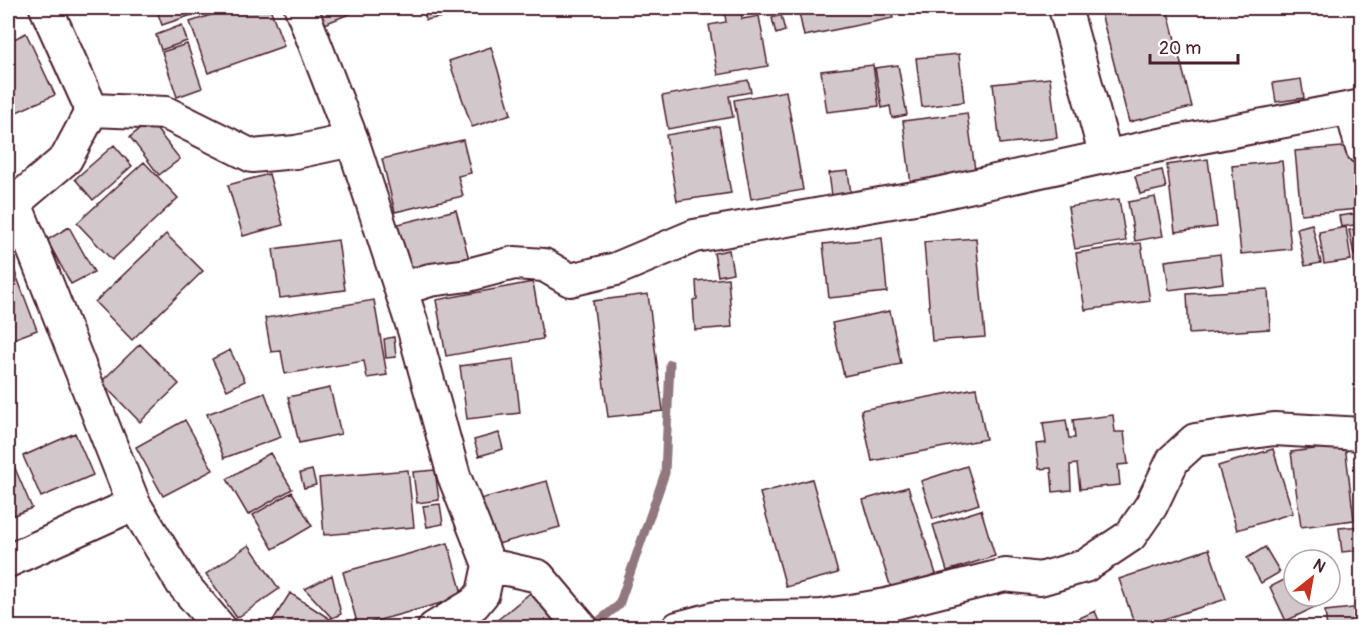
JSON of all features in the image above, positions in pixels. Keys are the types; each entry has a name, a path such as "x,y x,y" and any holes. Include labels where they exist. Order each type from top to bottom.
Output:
{"street":[{"path":"46,8 92,110"},
{"path":"301,8 352,140 401,289 454,476 489,565 483,593 474,604 434,627"},
{"path":"1065,8 1106,157"},
{"path":"401,289 430,280 468,275 514,264 544,265 570,280 616,269 694,236 932,195 1106,157 1356,107 1362,148"},
{"path":"92,110 166,113 252,156 296,152 352,140"},
{"path":"92,110 66,159 11,205 135,504 182,583 220,627"},
{"path":"678,627 716,618 887,616 1005,575 1040,579 1085,566 1130,536 1151,506 1173,459 1195,440 1274,429 1362,434"},
{"path":"8,561 135,504"},
{"path":"489,565 538,576 582,627"}],"building":[{"path":"156,8 203,8 204,11 162,25"},
{"path":"232,8 270,8 284,46 208,73 190,22"},
{"path":"314,8 364,8 322,25"},
{"path":"423,8 493,8 426,20"},
{"path":"741,8 742,19 759,16 768,66 718,75 709,25 726,22 724,9"},
{"path":"798,8 890,8 893,18 804,36"},
{"path":"1167,8 1192,107 1129,122 1100,9"},
{"path":"781,15 785,31 776,34 772,18"},
{"path":"182,25 187,41 161,50 156,35"},
{"path":"26,33 55,95 10,115 8,110 8,42"},
{"path":"187,44 202,88 177,97 162,52"},
{"path":"491,47 511,114 472,127 449,61"},
{"path":"959,54 964,102 922,107 916,58"},
{"path":"873,65 879,106 827,112 821,71"},
{"path":"898,65 907,115 892,118 890,106 882,108 875,68"},
{"path":"1050,78 1057,138 1000,144 993,84"},
{"path":"1301,79 1304,98 1276,102 1273,83"},
{"path":"748,80 751,92 729,96 733,117 668,129 662,96"},
{"path":"786,91 803,190 751,199 734,100"},
{"path":"967,113 976,177 911,185 903,121"},
{"path":"150,121 180,159 159,175 130,137"},
{"path":"719,126 731,193 677,201 666,135"},
{"path":"463,140 471,173 458,176 463,196 395,212 382,159"},
{"path":"114,145 132,166 93,200 75,179"},
{"path":"1354,146 1360,209 1301,214 1295,151"},
{"path":"1208,159 1217,227 1175,232 1167,165"},
{"path":"1282,161 1291,249 1241,254 1232,166"},
{"path":"144,162 178,198 112,260 77,223"},
{"path":"1162,170 1166,188 1140,194 1135,176"},
{"path":"848,171 851,194 832,196 829,173"},
{"path":"269,174 283,225 243,236 228,185"},
{"path":"1155,197 1163,236 1135,241 1128,202"},
{"path":"1119,199 1126,241 1075,249 1068,207"},
{"path":"456,210 469,259 407,274 394,225"},
{"path":"1360,213 1361,224 1341,227 1339,216"},
{"path":"1312,224 1321,263 1305,266 1297,228"},
{"path":"69,227 94,272 71,284 47,240"},
{"path":"1346,227 1351,260 1324,264 1319,232"},
{"path":"1362,228 1362,254 1354,255 1349,230"},
{"path":"166,234 203,271 132,340 95,302"},
{"path":"882,238 887,292 829,298 823,244"},
{"path":"976,238 985,337 932,341 924,242"},
{"path":"338,240 345,290 280,298 273,249"},
{"path":"1141,243 1150,301 1085,310 1076,253"},
{"path":"729,250 733,273 718,276 714,253"},
{"path":"1220,254 1223,283 1169,290 1165,261"},
{"path":"15,272 37,330 8,341 8,274"},
{"path":"728,278 732,327 695,330 693,300 697,299 696,281"},
{"path":"533,282 543,339 446,356 436,300"},
{"path":"1268,289 1270,329 1189,334 1187,294"},
{"path":"648,294 663,411 608,417 593,301"},
{"path":"374,300 387,375 367,378 364,361 285,374 281,351 271,352 265,318"},
{"path":"890,311 901,364 844,376 832,323"},
{"path":"394,337 396,357 386,358 384,339"},
{"path":"140,344 179,384 140,422 101,382"},
{"path":"230,350 245,381 227,390 212,359"},
{"path":"514,359 520,413 467,419 460,366"},
{"path":"330,388 341,434 299,443 288,397"},
{"path":"976,388 986,439 872,461 861,410"},
{"path":"265,393 281,437 224,458 207,414"},
{"path":"1113,415 1115,432 1124,432 1128,464 1118,465 1120,485 1080,489 1077,464 1070,465 1071,490 1053,492 1051,468 1039,469 1036,444 1046,443 1043,423 1066,420 1069,438 1075,438 1073,420"},
{"path":"185,420 213,470 163,496 136,447"},
{"path":"75,433 93,475 41,497 23,456"},
{"path":"499,433 503,449 479,456 474,440"},
{"path":"1345,445 1354,520 1301,527 1291,452"},
{"path":"1273,449 1293,513 1237,530 1218,466"},
{"path":"8,452 32,508 9,517 8,513"},
{"path":"270,453 292,489 248,515 227,479"},
{"path":"967,466 979,504 933,519 921,481"},
{"path":"312,470 316,485 304,488 300,473"},
{"path":"408,470 414,527 324,535 319,478"},
{"path":"435,470 439,500 417,503 413,472"},
{"path":"812,479 838,573 786,587 760,493"},
{"path":"547,481 560,527 494,545 480,499"},
{"path":"908,487 936,574 891,588 863,500"},
{"path":"292,492 312,526 273,549 253,515"},
{"path":"440,504 443,524 427,527 423,506"},
{"path":"981,510 995,556 947,571 933,525"},
{"path":"1362,526 1362,550 1342,552 1339,528"},
{"path":"448,543 463,597 358,626 343,572"},
{"path":"249,545 279,589 237,618 206,574"},
{"path":"1265,547 1280,572 1261,583 1247,558"},
{"path":"1209,549 1226,599 1136,628 1119,579"},
{"path":"332,575 341,614 332,618 305,589"},
{"path":"1282,581 1282,608 1313,608 1286,621 1270,587"},
{"path":"535,589 566,628 500,628 495,622"},
{"path":"290,593 336,623 333,628 268,628"},
{"path":"1362,607 1362,628 1327,628 1325,611"},
{"path":"1095,611 1102,628 1058,628"}],"waterway":[{"path":"590,628 619,605 665,473 670,364"}]}
